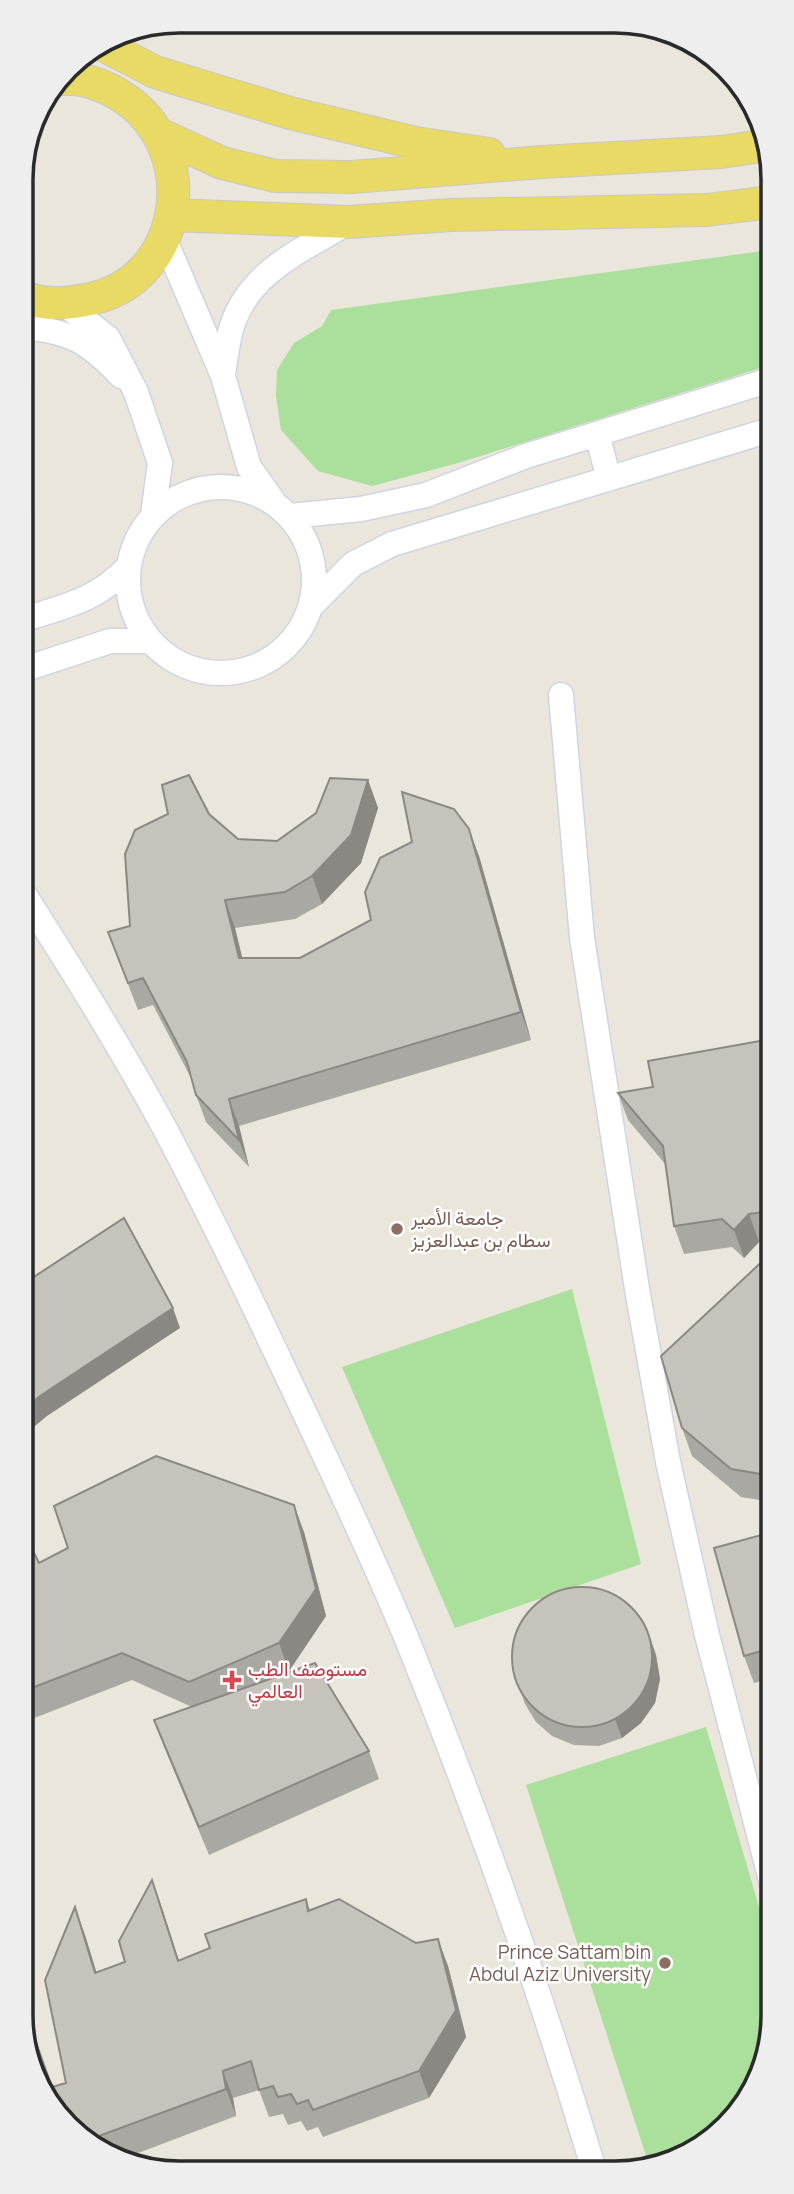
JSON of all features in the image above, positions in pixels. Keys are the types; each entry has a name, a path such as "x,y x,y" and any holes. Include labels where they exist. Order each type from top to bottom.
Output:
{"main road":[{"path":"112,49 155,72 290,113 416,142 542,162"},
{"path":"88,65 106,87"},
{"path":"34,300 64,304 95,299 123,285 147,265 168,227 174,204 173,169 161,135 138,106 106,87 73,79"},
{"path":"161,135 222,163 275,176 352,177 542,162 721,152 757,147"},
{"path":"168,227 349,222 451,215 707,210 761,203"}],"street":[{"path":"223,376 231,330 248,293 270,269 349,222"},
{"path":"168,227 223,376 249,467 282,509 308,543 315,574 312,605 300,631 281,652 257,666 230,673 202,671 175,662 146,641 128,595 128,567 136,539 153,515 180,496 211,487 244,489 282,509 361,509 426,495 526,456 761,383"},
{"path":"64,304 108,338 136,392 160,463 153,515"},
{"path":"34,328 78,338 108,362 136,392"},
{"path":"312,605 353,564 392,544 761,433"},
{"path":"597,434 609,480"},
{"path":"34,616 85,600 110,586 128,567"},
{"path":"34,666 110,641 146,641"},
{"path":"561,695 582,938 636,1281 659,1410 707,1635 760,1838"},
{"path":"34,909 95,1007 163,1125 227,1250 346,1502 404,1634 459,1772 557,2046 591,2161"}],"green space":[{"path":"761,251 761,368 458,463 372,486 318,471 281,430 276,396 277,370 294,343 322,326 331,310"},
{"path":"572,1289 641,1564 455,1628 342,1367"},
{"path":"706,1727 760,1910 760,2034 750,2071 725,2111 704,2131 671,2150 647,2157 526,1785"}],"building":[{"path":"189,775 209,814 238,839 277,841 316,813 330,778 368,780 351,835 312,876 285,892 225,900 239,958 300,958 371,920 365,892 380,858 412,842 402,792 454,809 469,829 521,1012 229,1099 239,1140 196,1095 187,1062 143,978 128,983 108,932 130,926 125,854 135,830 168,814 162,785"},
{"path":"761,1041 760,1212 749,1214 734,1230 722,1219 674,1226 663,1146 618,1093 653,1087 648,1061"},
{"path":"124,1218 173,1308 33,1401 33,1277"},
{"path":"760,1263 760,1474 731,1469 682,1428 661,1356"},
{"path":"156,1456 294,1505 316,1589 279,1643 189,1682 122,1653 33,1687 33,1551 39,1563 68,1548 54,1506"},
{"path":"760,1535 760,1651 744,1656 714,1548"},
{"path":"582,1587 609,1593 631,1608 646,1630 652,1657 646,1684 631,1706 609,1721 582,1727 555,1721 533,1706 518,1684 512,1657 518,1630 533,1608 555,1593"},
{"path":"315,1663 369,1751 199,1827 154,1720"},
{"path":"152,1880 178,1961 210,1948 205,1934 306,1899 308,1911 339,1899 416,1943 438,1939 456,2010 419,2071 313,2110 308,2100 297,2104 291,2094 278,2097 273,2086 259,2090 251,2061 223,2071 226,2089 98,2136 76,2118 52,2087 66,2083 45,1980 75,1907 95,1973 125,1962 119,1941"},
{"path":"36,2042 51,2084 44,2071"}],"place":[{"name":"جامعة الأمير سطام بن عبدالعزيز","path":"397,1229"},
{"name":"مستوصف الطب العالمي","path":"232,1680"},
{"name":"Prince Sattam bin Abdul Aziz University","path":"665,1963"}]}
